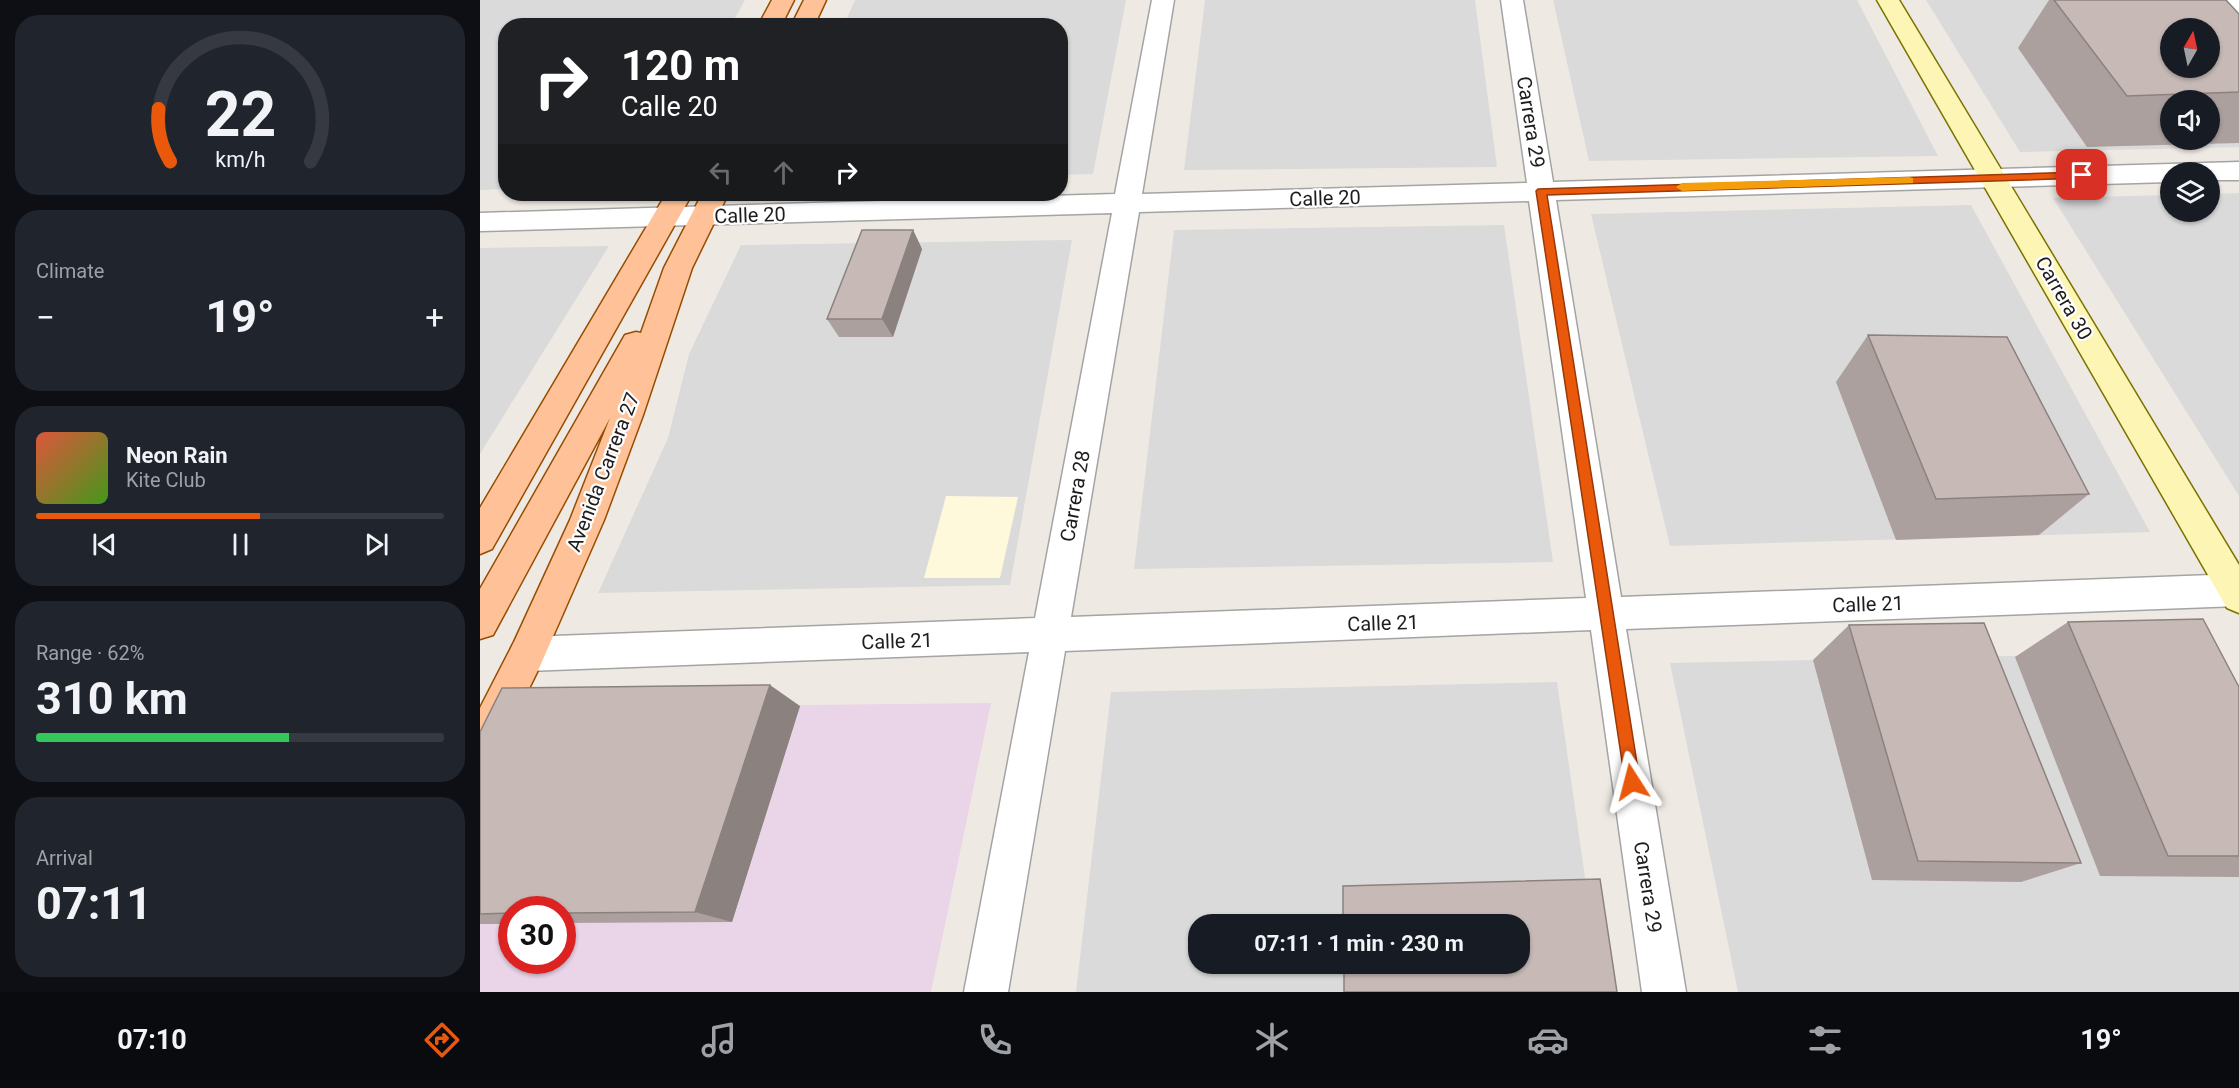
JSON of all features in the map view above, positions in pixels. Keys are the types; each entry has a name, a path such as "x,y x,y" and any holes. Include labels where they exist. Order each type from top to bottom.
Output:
{"main road":[{"path":"773,18 783,0"},
{"path":"805,18 815,0"},
{"path":"480,539 672,205"},
{"name":"Avenida Carrera 27","path":"480,747 527,654 588,520 678,268 710,205"},
{"path":"480,623 678,268"}],"street":[{"name":"Carrera 28","path":"987,992 1163,0"},
{"name":"Carrera 29","path":"1512,0 1664,992"},
{"name":"Carrera 30","path":"1888,0 2238,593"},
{"path":"2232,0 2239,7"},
{"name":"Calle 20","path":"2220,171 2239,171"},
{"name":"Calle 20","path":"480,222 672,205 1127,204 2160,172"},
{"name":"Calle 21","path":"527,654 2238,593"}],"shaded area":[{"path":"480,0 745,0 735,18 498,18 498,189 480,190"},
{"path":"855,0 1126,0 1093,174 1068,175 1068,18 847,18"},
{"path":"1205,0 1475,0 1497,167 1184,170"},
{"path":"1553,0 1857,0 1938,156 1589,161"},
{"path":"1926,0 2202,0 2218,18 2160,18 2160,78 2220,78 2220,20 2239,42 2239,147 2220,147 2220,90 2160,90 2160,149 2020,152"},
{"path":"2239,193 2239,496 2053,198 2160,195 2160,222 2220,222 2220,194"},
{"path":"1971,205 2150,532 1670,546 1591,214"},
{"path":"1504,225 1553,562 1134,569 1174,230"},
{"path":"1072,240 1010,585 598,593 668,438 689,354 741,245"},
{"path":"609,246 480,454 480,248"},
{"path":"946,496 1018,497 1000,578 924,578"},
{"path":"2209,652 2239,709 2239,992 1738,992 1670,663"},
{"path":"1557,682 1587,891 1418,914 1188,914 1188,974 1344,974 1345,992 1076,992 1111,692"},
{"path":"991,703 931,992 480,992 480,850 545,708"}],"building":[{"path":"2054,0 2226,0 2239,14 2239,92 2160,90 2160,95 2127,96"},
{"path":"862,230 913,230 882,319 827,319"},
{"path":"1868,335 2007,337 2089,494 1936,499"},
{"path":"2203,619 2239,687 2239,856 2168,856 2068,622"},
{"path":"1984,623 2081,863 1918,861 1849,625"},
{"path":"770,685 695,912 576,913 576,896 498,896 498,913 480,914 480,732 502,688"},
{"path":"1600,879 1617,992 1344,992 1344,974 1530,974 1530,914 1343,914 1343,886"}],"slow traffic":[{"path":"1682,187 1909,180"}],"route":[{"path":"1632,782 1541,191 2082,175"}]}
